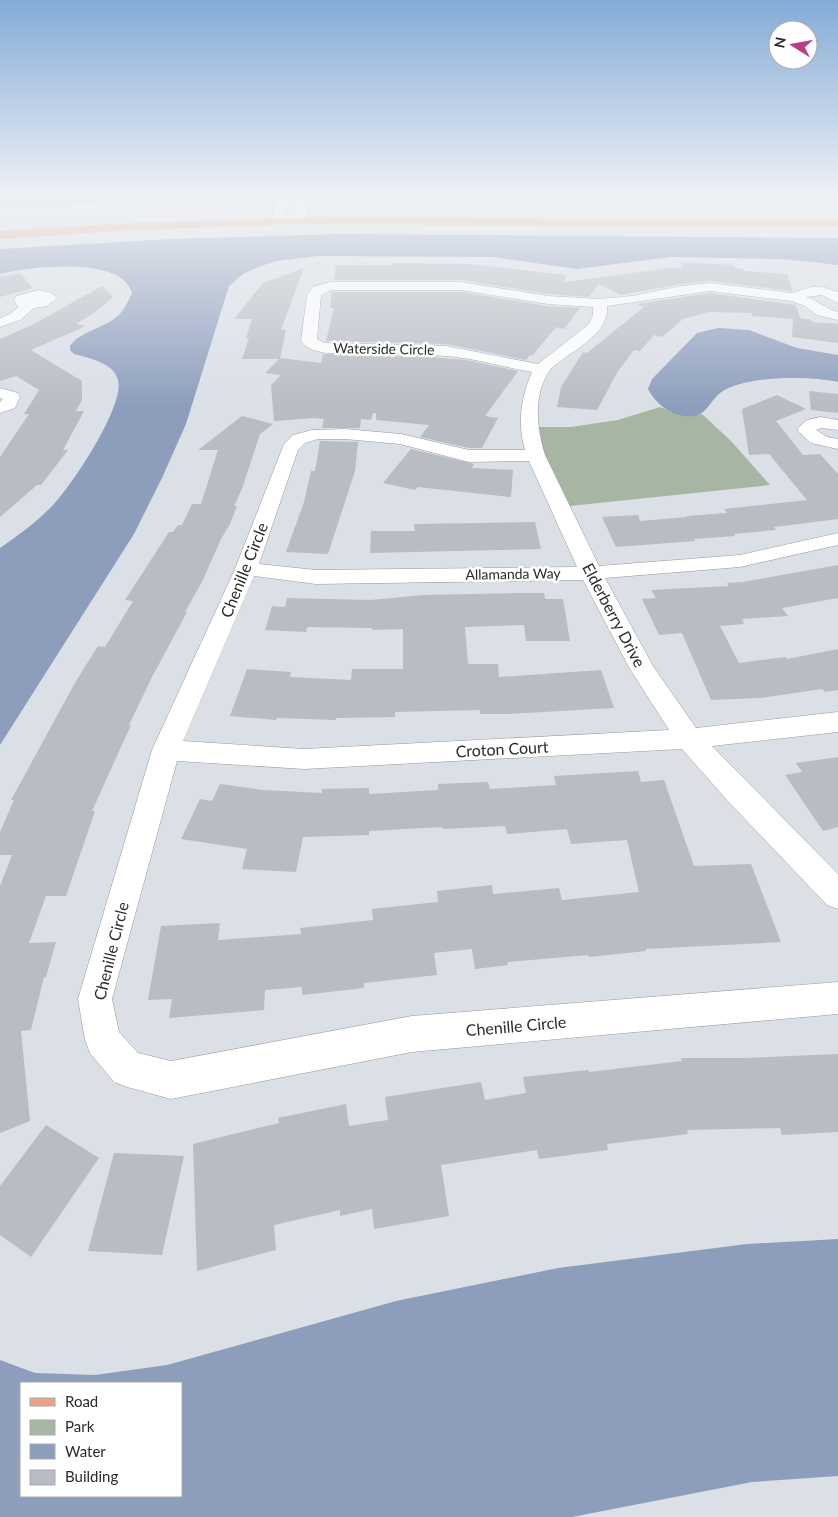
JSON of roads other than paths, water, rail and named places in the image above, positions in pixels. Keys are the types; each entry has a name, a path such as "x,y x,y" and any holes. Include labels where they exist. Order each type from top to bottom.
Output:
{"street":[{"name":"Waterside Circle","path":"542,369 446,351 389,348 334,350 320,347 309,342 314,295 318,290 330,286 461,286 548,300 599,303 632,300 680,290 710,287 794,297 810,303 822,312 838,316"},
{"name":"Waterside Circle","path":"794,297 810,290 819,290 832,293 838,299"},
{"name":"Elderberry Drive","path":"599,303 601,314 594,326 542,369 532,391 528,406 530,433 536,455 591,573 642,669 689,739 736,791 838,895"},
{"path":"0,323 15,317 30,305"},
{"path":"0,393 12,397 9,404 0,408"},
{"path":"838,425 819,422 807,428 809,435 813,438 826,443 838,444"},
{"name":"Chenille Circle","path":"536,455 469,456 401,439 346,434 318,434 298,439 290,448 246,569 166,750 95,999 103,1040 127,1069 171,1080 412,1034 838,998"},
{"name":"Allamanda Way","path":"246,569 316,577 591,573 740,562 838,539"},
{"name":"Croton Court","path":"166,750 304,760 689,739 838,722"}],"water":[{"path":"0,265 265,265 243,274 229,286 186,424 162,478 134,534 0,745 0,548 28,528 54,504 73,480 106,426 118,392 116,374 112,369 100,362 74,354 70,350 70,346 78,338 117,317 132,293 125,281 111,273 93,268 52,267 0,274"},
{"path":"548,265 610,265 577,269"},
{"path":"718,328 749,330 797,348 838,355 838,382 795,378 761,380 731,387 720,393 703,412 695,416 680,415 667,410 651,395 648,389 652,379 697,333"},
{"path":"838,1239 838,1476 752,1482 572,1517 0,1517 0,1360 35,1373 95,1375 167,1365 396,1301 558,1268 747,1244"}]}
